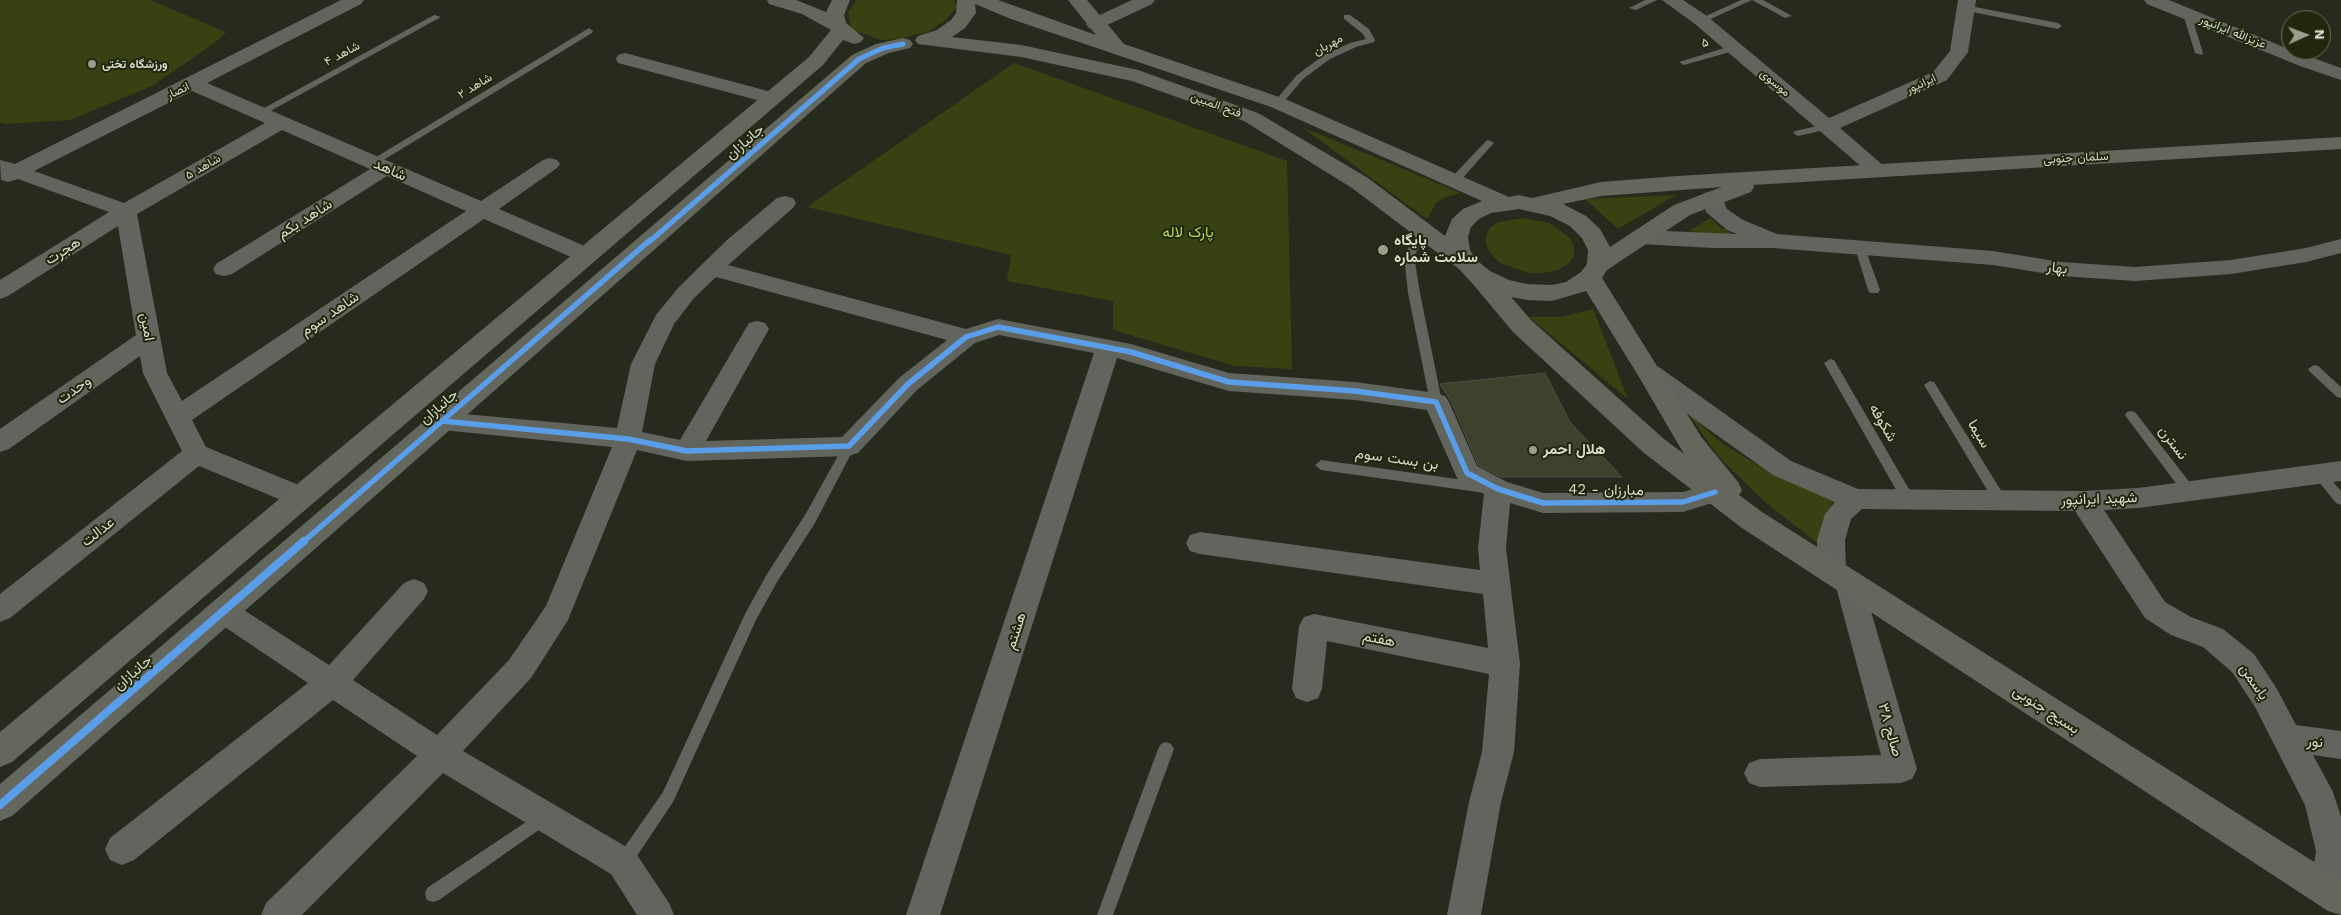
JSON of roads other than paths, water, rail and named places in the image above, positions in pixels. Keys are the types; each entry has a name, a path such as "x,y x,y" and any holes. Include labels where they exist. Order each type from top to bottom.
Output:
{"main road":[{"path":"776,0 809,10 839,27 846,34 862,41 882,44 914,42 944,34 958,24 966,13 966,0"},
{"path":"839,27 834,14 841,0"},
{"path":"985,2 1010,0"},
{"path":"1077,0 1116,47"},
{"name":"فتح المبین","path":"985,2 1278,103 1320,123 1456,179 1505,203"},
{"name":"جانبازان","path":"0,752 813,63 830,46 839,27"},
{"name":"جانبازان","path":"0,805 859,59 872,51 914,42"},
{"name":"فتح المبین","path":"914,42 1021,51 1138,76 1250,117 1293,141 1360,183 1474,270"},
{"path":"813,63 833,64 839,67 842,74"},
{"name":"سلمان جنوبی","path":"1811,174 2341,143"},
{"path":"1474,270 1503,287 1519,290 1552,293 1574,288 1642,237 1682,210 1737,188 1811,174"},
{"path":"1534,204 1601,189 1811,174"},
{"path":"1505,203 1534,204 1557,210 1571,217 1592,234 1600,250 1595,272 1650,373 1692,445 1752,520 1654,446 1522,326 1458,251 1456,237 1460,224 1471,214 1486,206 1505,203"},
{"name":"بسیج جنوبی","path":"1752,520 2334,894"}],"street":[{"name":"انصار","path":"5,173 193,84 355,0"},
{"path":"1095,24 1146,0"},
{"name":"موسوی","path":"1670,0 1701,20 1876,170"},
{"name":"عزیزالله ایرانپور","path":"2153,0 2341,74"},
{"name":"ایرانپور","path":"1826,127 1940,76 1959,52 1966,4"},
{"path":"625,59 772,98"},
{"name":"شاهد","path":"193,84 586,255"},
{"name":"شاهد ۵","path":"126,211 281,122"},
{"name":"شاهد سوم","path":"176,418 550,164"},
{"name":"شاهد یکم","path":"224,269 380,165"},
{"path":"5,173 126,211"},
{"path":"1712,198 1718,212 1735,225 1773,241"},
{"path":"278,915 440,754 520,669 558,612 628,439 643,364 660,329 686,293 785,202"},
{"name":"هجرت","path":"0,291 126,211"},
{"name":"امین","path":"126,211 154,373 196,454"},
{"path":"1642,237 1713,242 1773,241"},
{"name":"بهار","path":"1773,241 1993,258 2061,269 2136,274 2231,267 2306,255 2341,246"},
{"path":"712,268 966,337"},
{"path":"442,421 628,439 687,451 849,446 908,384 966,337 998,327 1108,347 1229,382 1355,391 1436,402"},
{"path":"687,451 757,329"},
{"name":"وحدت","path":"0,442 149,338"},
{"name":"هشتم","path":"923,915 1108,347"},
{"path":"1650,373 1782,468 1856,499 1839,514 1831,540 1840,578"},
{"name":"مبارزان - 42","path":"1436,402 1467,473 1498,489 1542,503 1683,502 1715,492"},
{"path":"196,454 301,497"},
{"name":"عدالت","path":"0,610 196,454"},
{"name":"شهید ایرانپور","path":"1856,499 2083,501 2138,498 2330,472"},
{"path":"1464,915 1485,802 1498,752 1505,664 1492,548 1498,489"},
{"name":"یاسمن","path":"2083,501 2155,610 2181,626 2213,638 2243,663 2288,738 2321,803 2333,851 2334,894"},
{"path":"1200,543 1496,584"},
{"name":"صالح ۳۸","path":"1760,773 1901,769 1840,578"},
{"path":"122,849 332,682 414,591"},
{"path":"223,611 440,754 623,863 656,915"},
{"name":"هفتم","path":"1307,689 1314,626 1505,664"},
{"name":"نور","path":"2288,738 2341,745"}],"lane":[{"path":"1633,8 1653,0"},
{"path":"1701,20 1748,0"},
{"path":"1756,0 1788,16"},
{"path":"1966,4 2058,26"},
{"path":"2187,14 2199,53"},
{"name":"شاهد ۴","path":"260,113 437,17"},
{"name":"مهربان","path":"1278,103 1300,77 1327,57 1352,45 1371,40 1366,31 1347,17"},
{"name":"شاهد ۲","path":"380,165 589,31"},
{"name":"۵","path":"1684,62 1734,48"},
{"path":"1798,133 1826,127"},
{"path":"1456,179 1489,143"},
{"path":"1424,230 1409,256 1414,293 1436,402"},
{"path":"1860,248 1874,290"},
{"name":"شکوفه","path":"1830,363 1908,500"},
{"path":"2314,369 2341,394"},
{"name":"سیما","path":"1930,385 2000,500"},
{"name":"نسترن","path":"2131,414 2189,491"},
{"path":"623,863 668,797 750,618 776,572 810,520 849,446"},
{"name":"بن بست سوم","path":"1321,465 1498,489"},
{"path":"2330,472 2341,500"},
{"path":"1105,915 1166,749"},
{"path":"433,894 544,816"}],"place":[{"name":"ورزشگاه تختی","path":"92,64"},
{"name":"پایگاه سلامت شماره","path":"1383,250"},
{"name":"هلال احمر","path":"1533,450"}],"park label":[{"name":"پارک لاله","path":"1188,233"}]}
